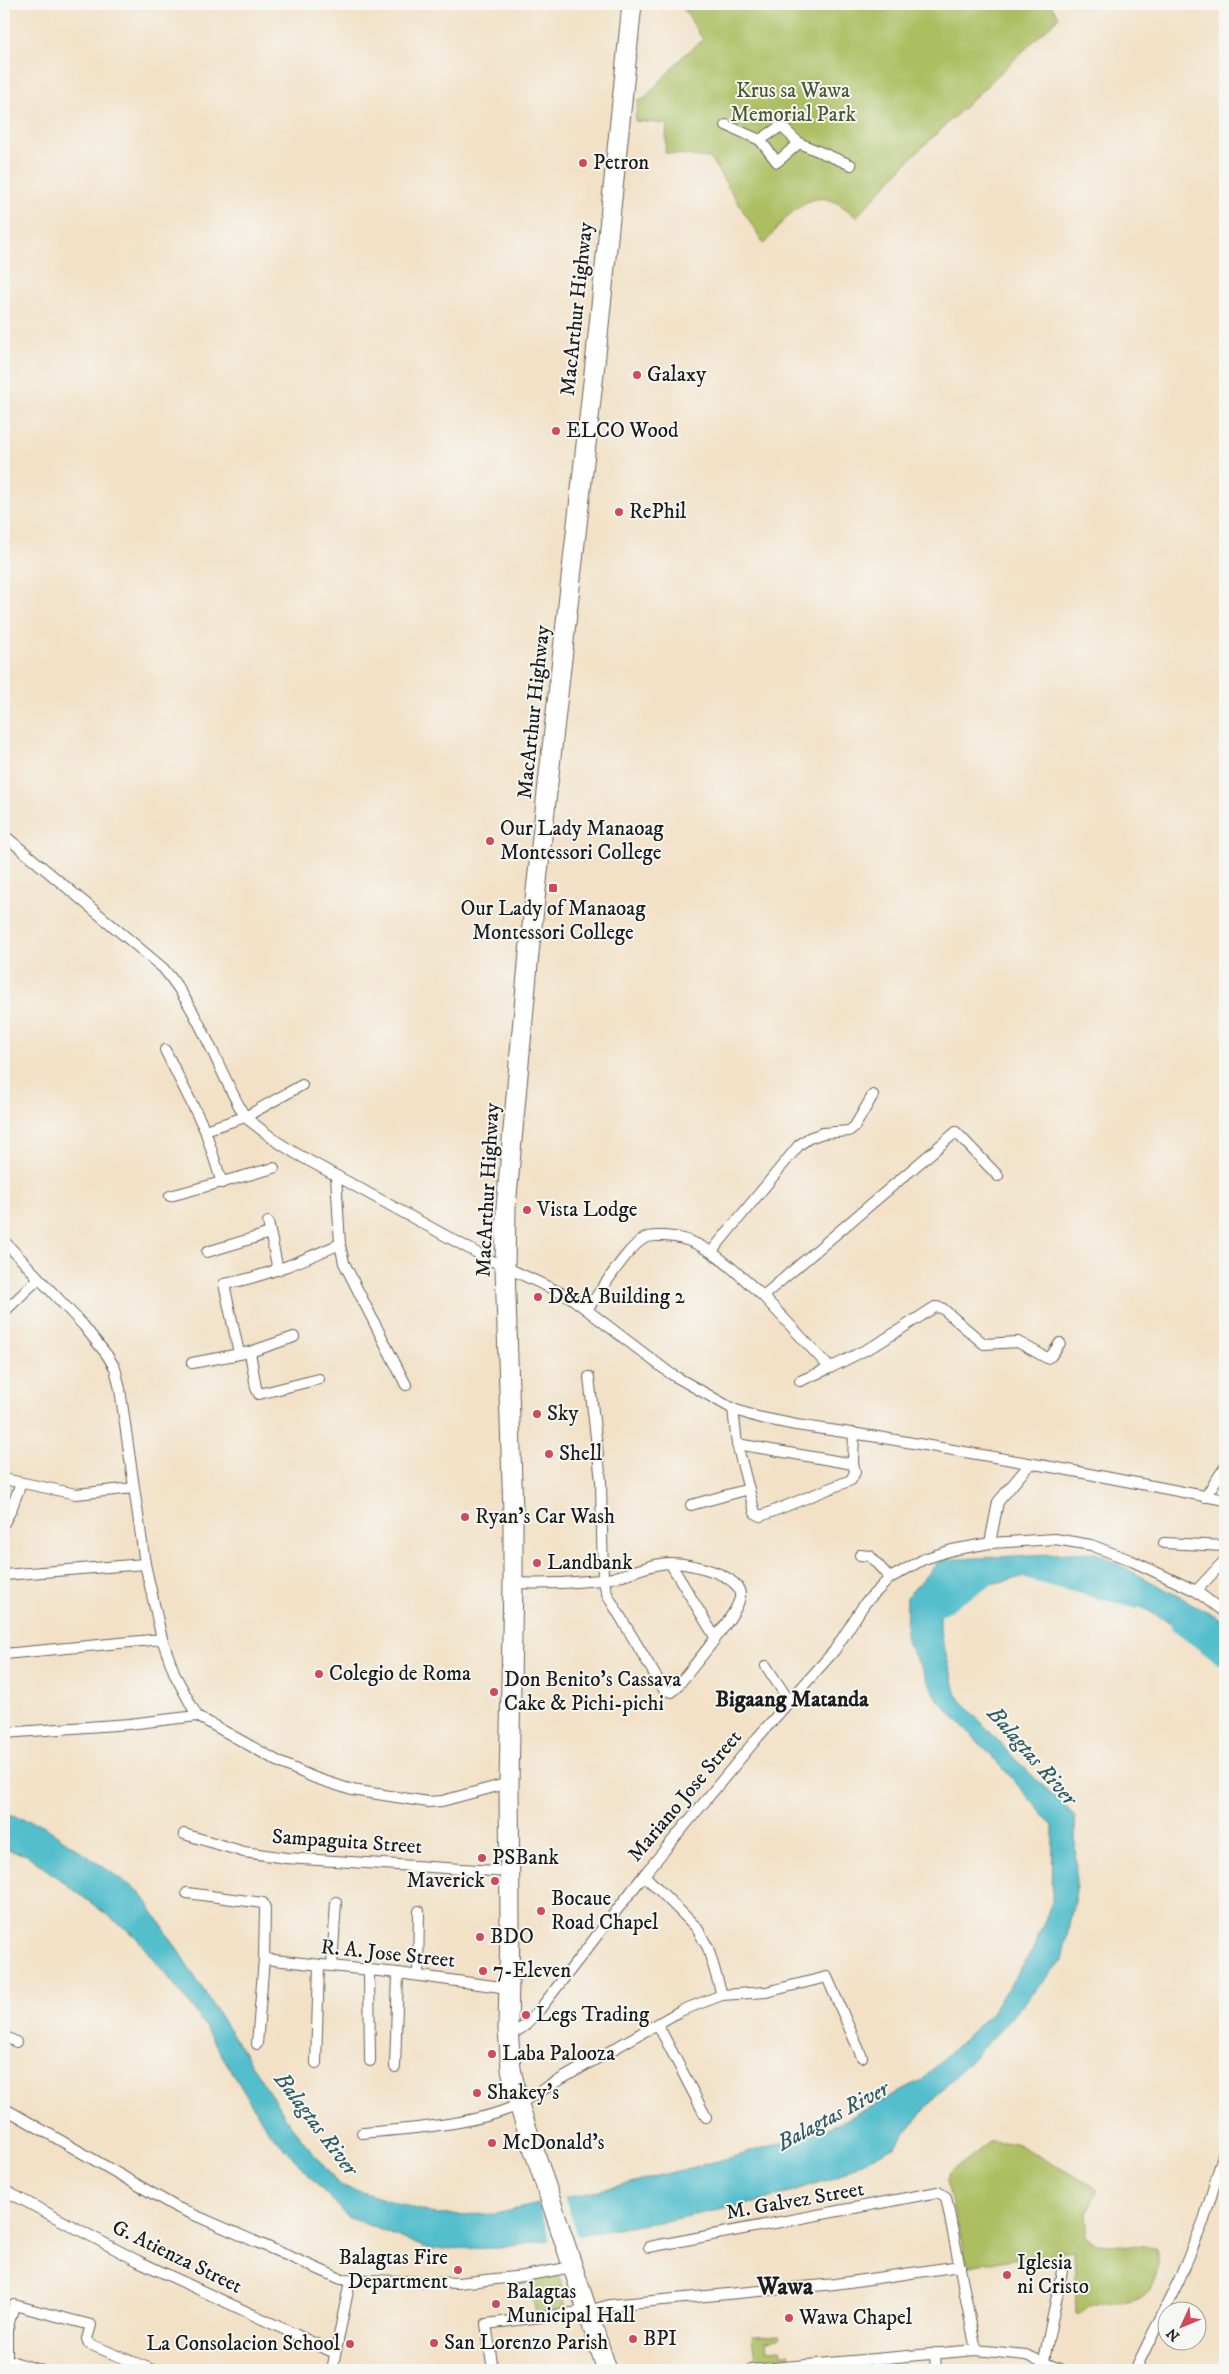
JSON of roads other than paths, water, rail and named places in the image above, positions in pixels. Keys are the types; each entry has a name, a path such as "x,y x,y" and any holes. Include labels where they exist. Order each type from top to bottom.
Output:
{"highway":[{"name":"MacArthur Highway","path":"607,2370 519,2105 511,2069 508,2037 513,1512 505,1267 506,1207 529,953 594,373 632,4"}],"street":[{"path":"726,125 760,140 777,162 799,143"},
{"path":"760,140 781,126 799,143 851,164"},
{"path":"4,835 147,953 172,979 195,1017 245,1117 276,1142 505,1267 556,1289 587,1309 671,1374 733,1409 757,1417 796,1425 854,1433 1225,1500"},
{"path":"165,1050 205,1130 222,1183"},
{"path":"205,1130 245,1117 302,1085"},
{"path":"712,1251 799,1145 809,1138 822,1133 849,1131 855,1126 873,1095"},
{"path":"763,1296 956,1132 998,1176"},
{"path":"170,1196 274,1168"},
{"path":"336,1176 340,1244 344,1263 406,1385"},
{"path":"268,1222 278,1270"},
{"path":"206,1252 270,1233"},
{"path":"587,1309 625,1258 644,1238 652,1235 682,1237 712,1251 763,1296 830,1368"},
{"path":"4,1241 83,1325 115,1368 145,1564 162,1640 175,1675 197,1716 281,1763 315,1778 352,1790 428,1802 442,1801 509,1783"},
{"path":"319,1379 259,1394 244,1353 224,1284 242,1281 278,1270 340,1244"},
{"path":"4,1312 38,1278"},
{"path":"800,1381 879,1343 935,1307 942,1308 984,1344 1018,1342 1047,1358 1051,1356 1060,1343"},
{"path":"192,1363 244,1353 294,1337"},
{"path":"513,1583 603,1580 670,1562 694,1566 727,1577 737,1585 740,1597 715,1638 676,1688 672,1692 668,1692 661,1686 608,1596 603,1580 602,1508 588,1377"},
{"path":"733,1409 737,1444 755,1513 761,1516 851,1480 855,1472 853,1464 854,1433"},
{"path":"737,1444 853,1464"},
{"path":"990,1543 998,1502 1030,1464"},
{"path":"1205,1496 1225,1467"},
{"path":"4,1479 76,1494 134,1488"},
{"path":"4,1523 21,1483"},
{"path":"691,1505 749,1489"},
{"name":"Mariano Jose Street","path":"508,2037 523,2027 540,2010 644,1875 758,1737 834,1650 865,1603 890,1578 924,1559 942,1553 990,1543 1054,1539 1091,1545 1196,1591 1225,1613"},
{"path":"1164,1543 1225,1546"},
{"path":"860,1556 870,1556 890,1578"},
{"path":"1196,1591 1225,1560"},
{"path":"670,1562 715,1638"},
{"path":"4,1575 145,1564"},
{"path":"4,1654 162,1640"},
{"path":"766,1666 790,1702"},
{"path":"4,1733 129,1724 197,1716"},
{"name":"Sampaguita Street","path":"184,1834 244,1852 286,1858 510,1872"},
{"path":"644,1875 697,1928 708,1948 722,1995"},
{"path":"187,1893 263,1903 265,1908 264,1959 257,2044"},
{"path":"332,1966 336,1902"},
{"path":"418,1976 419,1912"},
{"name":"R. A. Jose Street","path":"264,1959 398,1973 508,1988"},
{"path":"316,2062 320,1966"},
{"path":"369,1970 370,2061"},
{"path":"395,2067 398,1973"},
{"path":"362,2133 424,2127 496,2114 519,2105 530,2097 658,2026 680,2011 722,1995 766,1992 827,1977 862,2057"},
{"path":"658,2026 706,2117"},
{"path":"4,2036 16,2042"},
{"path":"5,2112 176,2207 326,2274 350,2281 458,2283 524,2276 571,2262"},
{"path":"1135,2370 1179,2280 1204,2220 1225,2149"},
{"name":"G. Atienza Street","path":"4,2190 138,2261 335,2353"},
{"name":"M. Galvez Street","path":"650,2247 938,2192 946,2197 960,2266"},
{"path":"493,2370 486,2324 588,2311 610,2305 835,2284 960,2266 976,2350"},
{"path":"1043,2366 1064,2266"},
{"path":"332,2370 350,2281"},
{"path":"40,2370 8,2362 6,2330 14,2305 91,2325 87,2338 89,2344 153,2370"},
{"path":"751,2370 976,2350 1026,2355 1043,2366 1062,2370"},
{"path":"935,2354 936,2370"}],"water":[{"path":"1089,1552 1099,1554 1223,1620 1225,1623 1225,1670 1209,1643 1088,1579 1028,1576 958,1591 940,1610 940,1632 957,1696 1014,1758 1075,1816 1076,1891 1062,1960 999,2031 937,2095 895,2146 831,2179 754,2203 659,2222 499,2248 430,2249 347,2217 266,2128 194,2009 134,1935 27,1855 4,1849 4,1814 41,1824 141,1893 289,2123 339,2185 436,2215 495,2214 729,2158 830,2128 921,2080 989,2015 1031,1954 1052,1902 1053,1826 1003,1768 939,1701 906,1640 907,1597 940,1560"}],"waterway":[{"name":"Balagtas River","path":"1031,1571 1137,1599"},
{"name":"Balagtas River","path":"932,1610 985,1578"},
{"name":"Balagtas River","path":"1180,1624 1225,1657"}],"place":[{"name":"Petron","path":"583,163"},
{"name":"Galaxy","path":"637,375"},
{"name":"ELCO Wood","path":"556,431"},
{"name":"RePhil","path":"619,512"},
{"name":"Our Lady Manaoag Montessori College","path":"490,841"},
{"name":"Our Lady of Manaoag Montessori College","path":"553,888"},
{"name":"Vista Lodge","path":"527,1210"},
{"name":"D&A Building 2","path":"538,1297"},
{"name":"Sky","path":"537,1414"},
{"name":"Shell","path":"549,1454"},
{"name":"Ryan’s Car Wash","path":"465,1517"},
{"name":"Landbank","path":"537,1563"},
{"name":"Colegio de Roma","path":"319,1674"},
{"name":"Don Benito's Cassava Cake & Pichi-pichi","path":"494,1692"},
{"name":"PSBank","path":"482,1858"},
{"name":"Maverick","path":"495,1881"},
{"name":"Bocaue Road Chapel","path":"541,1911"},
{"name":"BDO","path":"480,1937"},
{"name":"7-Eleven","path":"483,1971"},
{"name":"Legs Trading","path":"526,2015"},
{"name":"Laba Palooza","path":"492,2054"},
{"name":"Shakey's","path":"477,2093"},
{"name":"McDonald's","path":"492,2143"},
{"name":"Balagtas Fire Department","path":"458,2270"},
{"name":"Iglesia ni Cristo","path":"1007,2275"},
{"name":"Balagtas Municipal Hall","path":"496,2304"},
{"name":"Wawa Chapel","path":"789,2318"},
{"name":"BPI","path":"633,2339"},
{"name":"San Lorenzo Parish","path":"434,2343"},
{"name":"La Consolacion School","path":"350,2344"}],"district":[{"name":"Bigaang Matanda","path":"792,1699"},
{"name":"Wawa","path":"785,2287"}],"park label":[{"name":"Krus sa Wawa Memorial Park","path":"793,103"}]}
